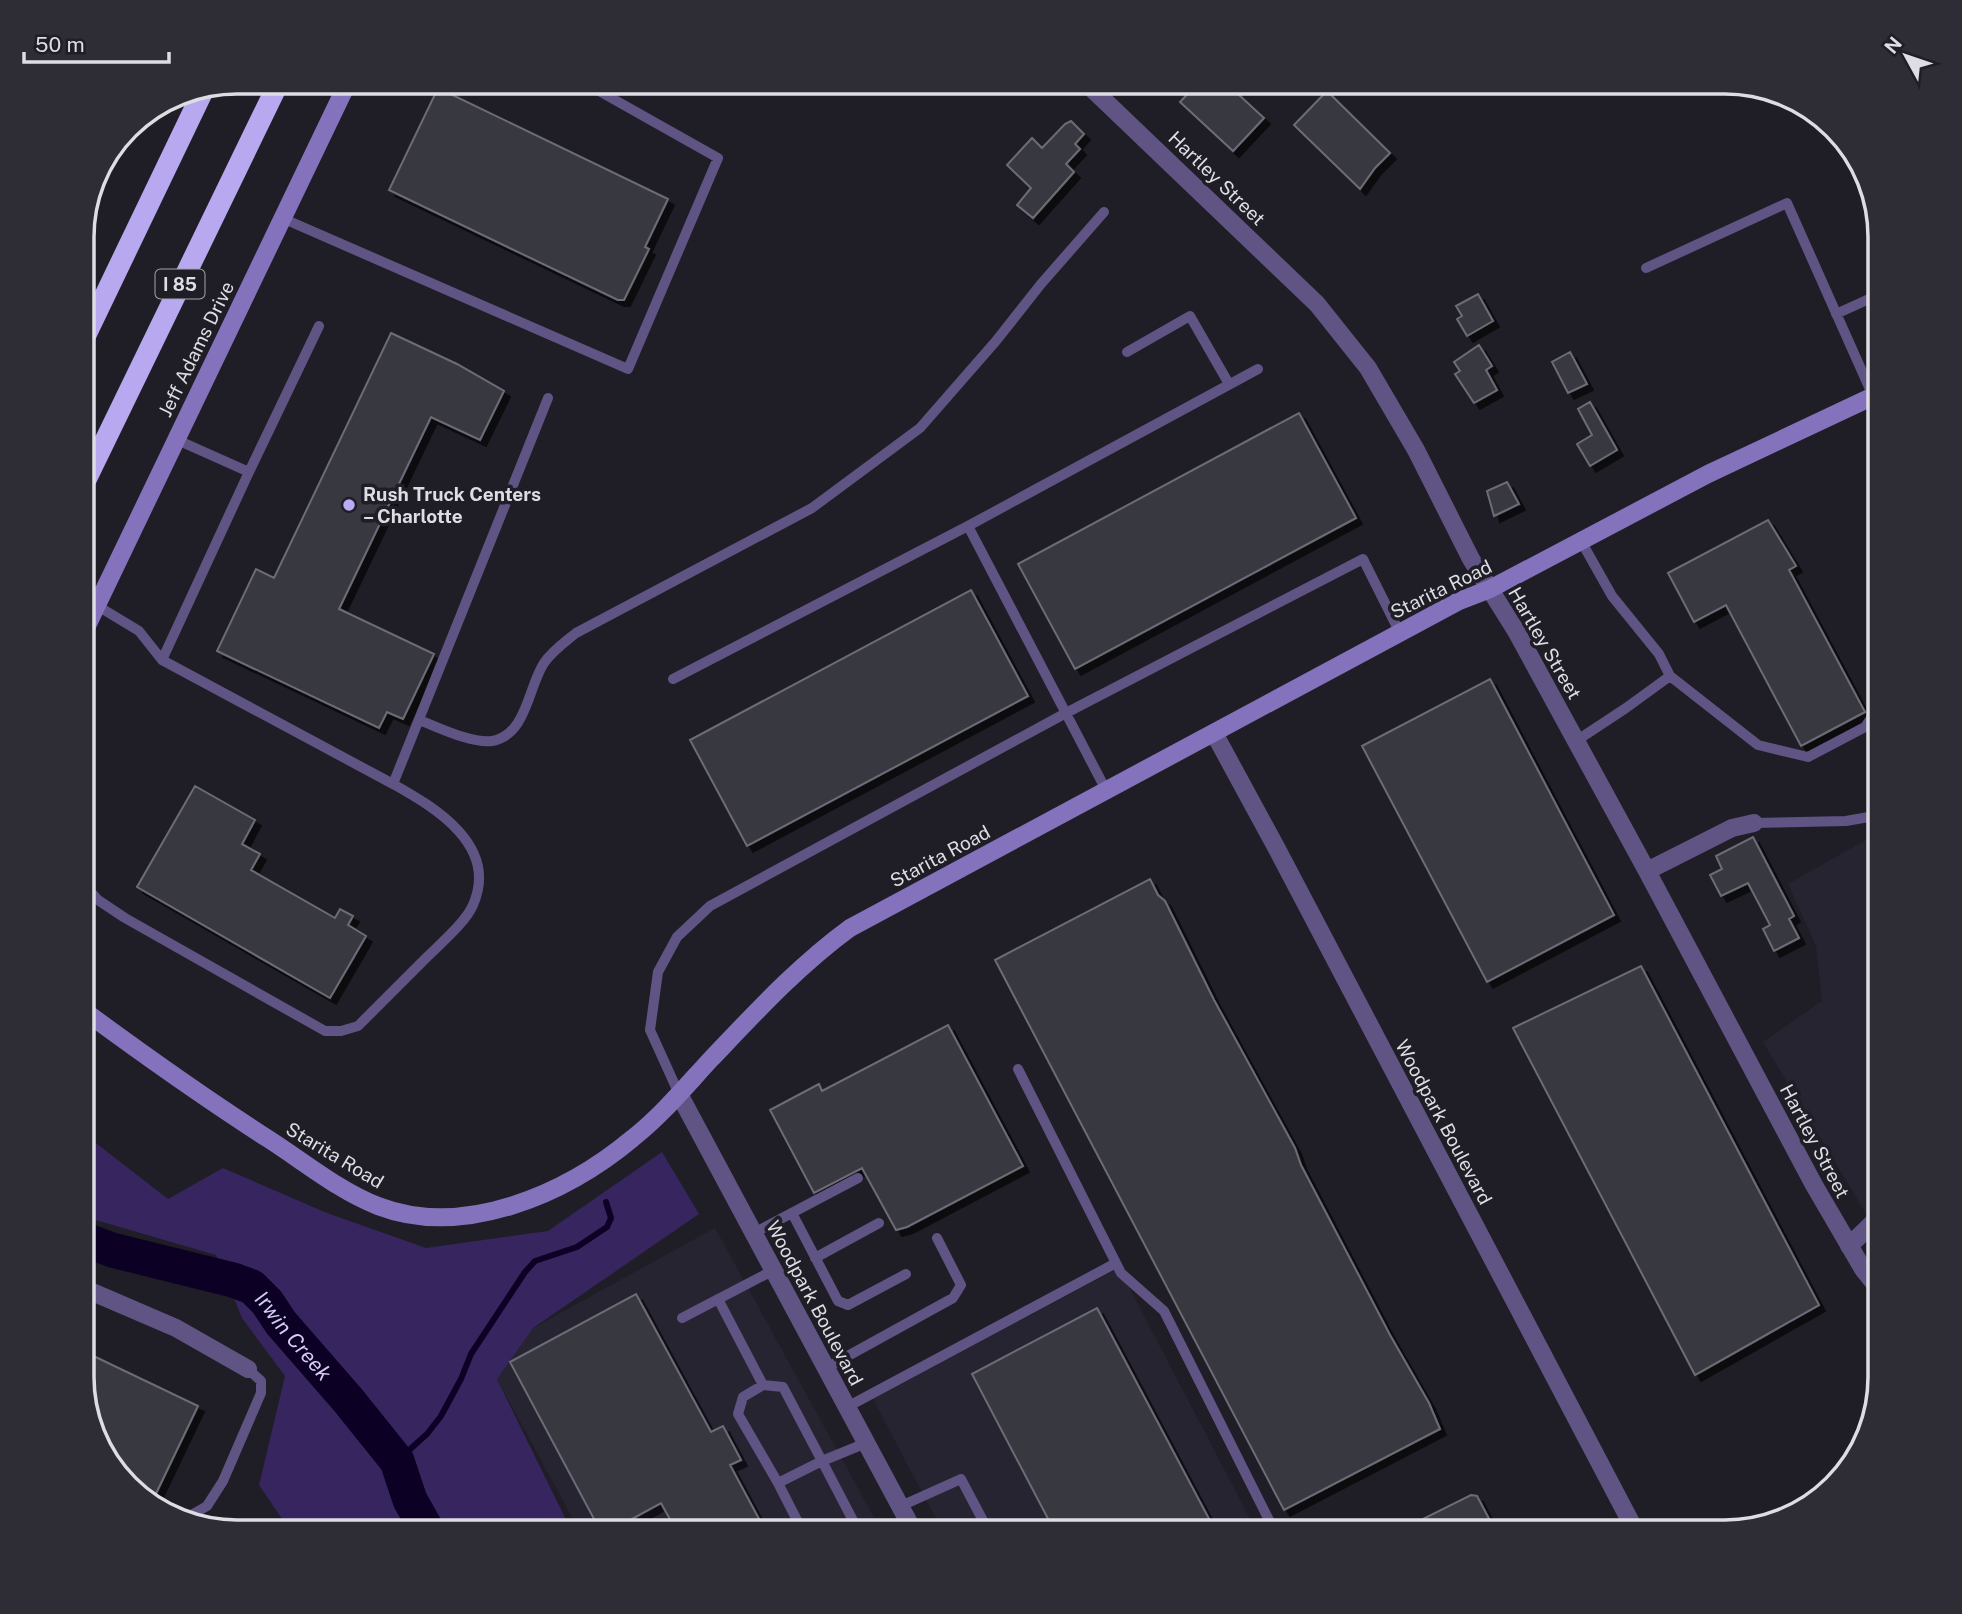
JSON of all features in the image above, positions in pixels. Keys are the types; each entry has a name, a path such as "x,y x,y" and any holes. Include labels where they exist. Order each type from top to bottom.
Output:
{"highway":[{"name":"I 85","path":"95,460 273,95"},
{"path":"95,316 199,100"}],"street":[{"name":"Jeff Adams Drive","path":"96,605 342,95"},
{"name":"Hartley Street","path":"1099,95 1317,304 1352,346 1382,391 1471,559 1516,631 1849,1246 1868,1275"},
{"name":"Starita Road","path":"95,1019 198,1093 350,1192 378,1206 408,1215 454,1218 490,1212 528,1200 600,1163 633,1138 803,965 850,928 1459,601 1490,589 1719,468 1868,398"},
{"name":"Woodpark Boulevard","path":"1214,733 1630,1520"},
{"path":"1647,870 1732,828 1754,824"},
{"name":"Woodpark Boulevard","path":"679,1094 908,1520"},
{"path":"1849,1246 1868,1228"},
{"path":"95,1293 176,1328 248,1369"}],"lane":[{"path":"282,218 628,369 718,158 606,95"},
{"path":"1646,268 1787,203 1836,314 1868,378"},
{"path":"419,720 467,738 490,742 507,736 517,724 544,663 576,633 812,508 920,428 1104,212"},
{"path":"1836,314 1868,299"},
{"path":"1127,352 1190,316 1229,384"},
{"path":"162,660 318,326"},
{"path":"673,679 968,526 1258,369"},
{"path":"393,784 548,398"},
{"path":"175,439 248,472"},
{"path":"968,526 1107,790"},
{"path":"1581,541 1612,596 1659,654 1670,676 1758,745 1808,757 1868,724"},
{"path":"679,1094 650,1030 658,972 677,937 710,905 1066,713 1363,559 1400,633"},
{"path":"95,897 125,918 324,1031 341,1031 358,1027 452,932 472,908 478,889 478,867 465,836 445,817 393,784 162,660 139,631 96,605"},
{"path":"1576,741 1670,676"},
{"path":"1754,824 1868,818"},
{"path":"1018,1069 1121,1273 1164,1311 1269,1520"},
{"path":"754,1233 858,1178"},
{"path":"792,1213 838,1301 848,1305 906,1274"},
{"path":"815,1258 879,1223"},
{"path":"826,1368 953,1298 961,1285 937,1238"},
{"path":"847,1407 1116,1263"},
{"path":"681,1318 774,1270"},
{"path":"718,1299 763,1385"},
{"path":"195,1513 207,1506 228,1470 261,1393 261,1381 248,1369"},
{"path":"797,1520 738,1414 743,1397 763,1385 783,1387 853,1520"},
{"path":"778,1483 866,1443"},
{"path":"901,1506 961,1479 983,1520"}],"shaded area":[{"path":"1868,839 1868,1217 1763,1042 1822,1001 1816,946 1788,884"},
{"path":"95,1142 168,1199 223,1168 327,1213 426,1248 548,1231 662,1152 699,1214 533,1328 497,1379 566,1520 283,1520 259,1485 285,1376 242,1318 216,1255 95,1220"},
{"path":"715,1228 875,1520 573,1520 484,1355"},
{"path":"1119,1268 1251,1520 937,1520 873,1399"}],"building":[{"path":"435,95 453,95 668,199 645,247 649,249 624,300 618,300 389,190"},
{"path":"1187,95 1239,95 1264,118 1233,151 1180,102"},
{"path":"1323,95 1331,95 1390,153 1360,189 1294,125"},
{"path":"1071,121 1084,134 1075,144 1080,149 1066,164 1074,172 1033,218 1017,205 1031,188 1007,165 1032,138 1042,148"},
{"path":"1478,294 1493,321 1467,336 1457,319 1462,316 1456,306"},
{"name":"Rush Truck Centers – Charlotte","path":"391,333 457,364 504,391 480,440 431,417 339,609 434,654 403,719 387,712 379,728 217,651 256,569 274,578"},
{"path":"1479,345 1492,366 1486,370 1497,390 1474,403 1455,374 1460,371 1454,362"},
{"path":"1570,352 1587,384 1568,393 1552,362"},
{"path":"1590,402 1617,450 1590,466 1577,444 1592,435 1578,409"},
{"path":"1299,413 1356,518 1075,669 1018,564"},
{"path":"1507,482 1519,504 1494,516 1487,491"},
{"path":"1768,520 1796,566 1789,570 1865,712 1801,746 1726,605 1694,622 1668,573"},
{"path":"971,590 1028,696 747,846 690,740"},
{"path":"1490,679 1614,915 1487,982 1362,746"},
{"path":"195,786 255,820 242,844 260,854 251,870 335,918 340,909 353,916 348,925 366,936 330,998 137,887"},
{"path":"1753,837 1794,916 1789,919 1799,938 1774,951 1763,929 1770,925 1748,883 1721,896 1710,875 1722,869 1716,856"},
{"path":"1150,879 1158,895 1165,901 1214,1000 1295,1148 1301,1165 1390,1335 1429,1403 1440,1429 1284,1510 995,960"},
{"path":"1641,966 1819,1305 1695,1375 1513,1028"},
{"path":"948,1025 1023,1166 907,1227 896,1230 862,1168 814,1193 770,1110 819,1084 822,1091"},
{"path":"636,1294 711,1432 723,1426 741,1460 730,1465 760,1520 670,1520 661,1503 630,1520 595,1520 510,1362"},
{"path":"1097,1308 1210,1520 1049,1520 972,1374"},
{"path":"95,1357 198,1406 156,1494 124,1464 105,1432 97,1405"},
{"path":"1471,1495 1477,1496 1490,1520 1421,1520"}],"waterway":[{"path":"397,1461 427,1434 441,1416 471,1354 525,1272 535,1261 577,1247 607,1227 611,1218 606,1202"},
{"name":"Irwin Creek","path":"95,1244 252,1287 397,1461 410,1500 421,1520"}],"place":[{"name":"Rush Truck Centers – Charlotte","path":"349,505"}]}
